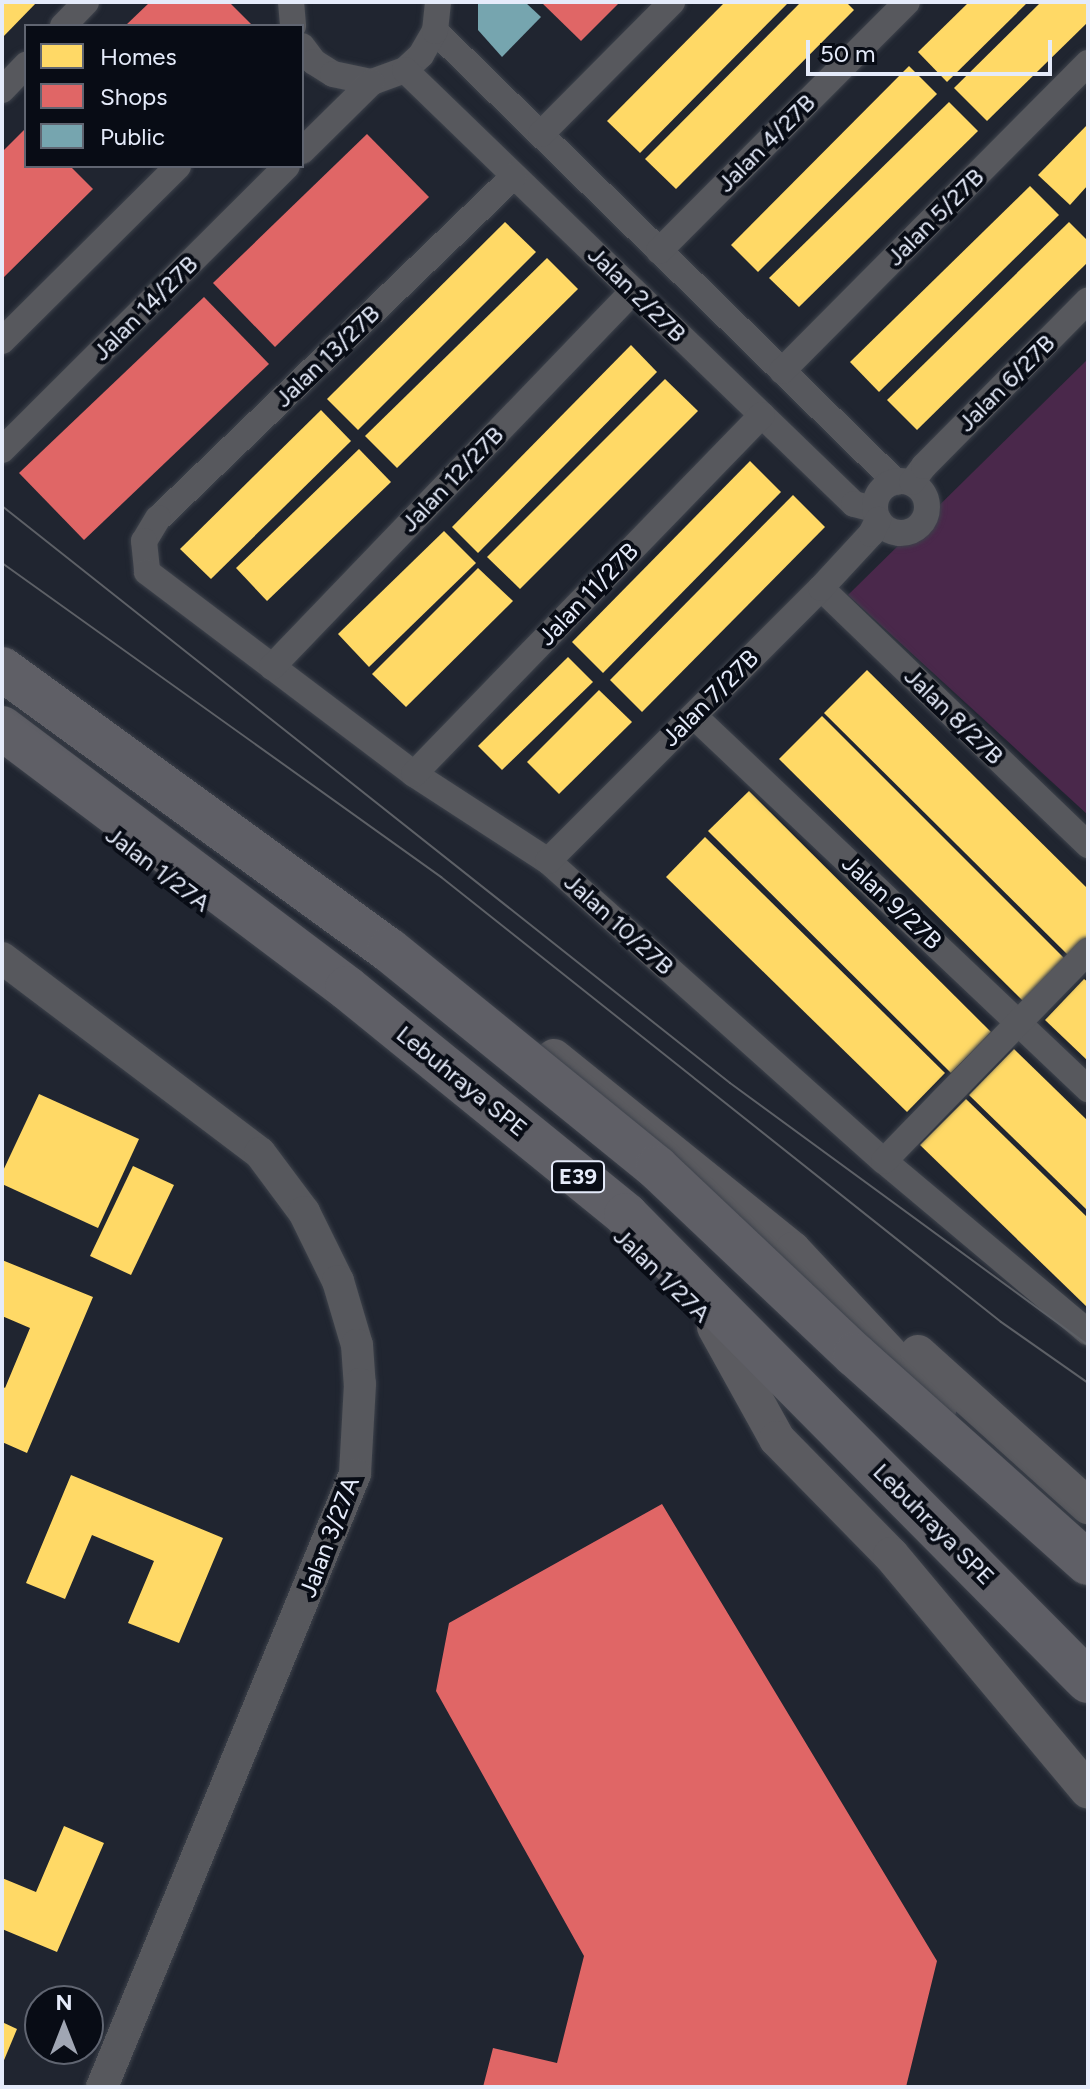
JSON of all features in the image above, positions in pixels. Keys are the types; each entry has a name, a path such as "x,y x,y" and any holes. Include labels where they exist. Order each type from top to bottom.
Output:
{"highway":[{"name":"E39","path":"2,669 389,950 657,1168 855,1355 1088,1564"},
{"name":"Lebuhraya SPE","path":"2,728 347,988 626,1215 1088,1681"}],"main road":[{"path":"2,644 445,972 676,1153 916,1351 1088,1506"},
{"name":"Jalan 1/27A","path":"2,751 569,1185 715,1327 1088,1702"},
{"path":"793,1250 1088,1564"},
{"path":"715,1327 777,1439 891,1555 1088,1791"}],"street":[{"path":"65,24 86,2"},
{"path":"291,2 293,24"},
{"path":"304,149 372,82 405,70 421,55 435,31 438,2"},
{"path":"541,134 672,2"},
{"name":"Jalan 4/27B","path":"659,251 907,2"},
{"name":"Jalan 2/27B","path":"435,31 782,371 914,482"},
{"path":"304,49 314,62 333,74 372,82"},
{"name":"Jalan 5/27B","path":"782,371 1088,63"},
{"path":"2,90 24,67"},
{"name":"Jalan 2/27B","path":"405,70 877,523"},
{"path":"2,341 176,168"},
{"name":"Jalan 14/27B","path":"2,450 285,168"},
{"name":"Jalan 13/27B","path":"144,541 158,518 514,176"},
{"name":"Jalan 12/27B","path":"272,667 633,291"},
{"name":"Jalan 6/27B","path":"914,482 1088,300"},
{"name":"Jalan 11/27B","path":"414,774 762,415"},
{"path":"877,523 907,532 917,528 924,520 914,482"},
{"name":"Jalan 7/27B","path":"548,861 821,588 877,523 881,488 914,482"},
{"name":"Jalan 10/27B","path":"144,541 147,572 414,774 548,861 884,1161 1088,1332"},
{"name":"Jalan 8/27B","path":"821,588 1088,845"},
{"name":"Jalan 9/27B","path":"694,716 1088,1089"},
{"path":"884,1161 1088,951"},
{"name":"Jalan 3/27A","path":"2,958 260,1153 304,1212 338,1281 357,1345 360,1384 355,1474 102,2087"}],"shaded area":[{"path":"1088,359 1088,815 848,595"}],"building: Homes":[{"path":"2,2 37,2 2,38"},
{"path":"725,2 789,2 640,153 607,121"},
{"path":"801,2 846,2 854,10 676,189 645,159"},
{"path":"969,2 1028,2 947,82 918,52"},
{"path":"1041,2 1088,2 1088,22 987,121 954,88"},
{"path":"909,66 937,94 758,272 731,245"},
{"path":"949,102 978,131 799,307 769,278"},
{"path":"1088,124 1088,185 1070,205 1038,175"},
{"path":"1030,186 1059,215 879,392 850,362"},
{"path":"505,222 536,252 358,430 327,399"},
{"path":"1069,222 1088,241 1088,262 917,430 887,400"},
{"path":"547,258 578,289 397,468 365,436"},
{"path":"631,345 657,372 478,553 452,527"},
{"path":"665,379 698,411 520,589 487,557"},
{"path":"321,410 351,441 211,579 180,549"},
{"path":"359,449 391,482 267,601 236,568"},
{"path":"750,461 781,492 603,673 572,642"},
{"path":"793,495 825,527 642,712 610,680"},
{"path":"444,531 476,563 369,667 338,634"},
{"path":"478,568 513,601 406,707 372,674"},
{"path":"568,657 593,682 502,770 478,746"},
{"path":"867,670 1088,889 1088,938 1070,957 824,713"},
{"path":"599,690 632,722 559,794 527,762"},
{"path":"822,716 1065,959 1023,1001 779,759"},
{"path":"749,791 991,1032 951,1073 708,831"},
{"path":"705,837 945,1073 907,1112 666,877"},
{"path":"1084,979 1088,982 1088,1061 1045,1020"},
{"path":"1014,1049 1088,1121 1088,1211 969,1095"},
{"path":"39,1094 139,1139 98,1228 2,1184 2,1173"},
{"path":"966,1099 1088,1218 1088,1308 920,1145"},
{"path":"133,1166 174,1185 131,1275 90,1256"},
{"path":"2,1260 93,1297 27,1453 2,1442 2,1386 5,1388 30,1328 2,1316"},
{"path":"71,1475 223,1538 179,1643 128,1623 154,1561 92,1535 65,1599 26,1583"},
{"path":"64,1826 104,1843 57,1952 2,1929 2,1878 36,1892"},
{"path":"2,2022 17,2029 2,2065"}],"building: Shops":[{"path":"150,2 229,2 251,24 127,24"},
{"path":"541,2 620,2 581,41"},
{"path":"24,130 24,168 72,168 93,189 2,279 2,152"},
{"path":"367,134 429,197 275,347 213,283"},
{"path":"204,297 269,364 84,540 19,473"},
{"path":"662,1504 937,1961 906,2087 483,2087 493,2048 557,2063 584,1956 436,1691 449,1623"}],"building: Public":[{"path":"478,2 525,2 541,17 502,57 478,30"}],"tram line":[{"path":"2,506 730,1083 1088,1345"},
{"path":"2,563 441,877 1001,1322 1088,1383"}]}
